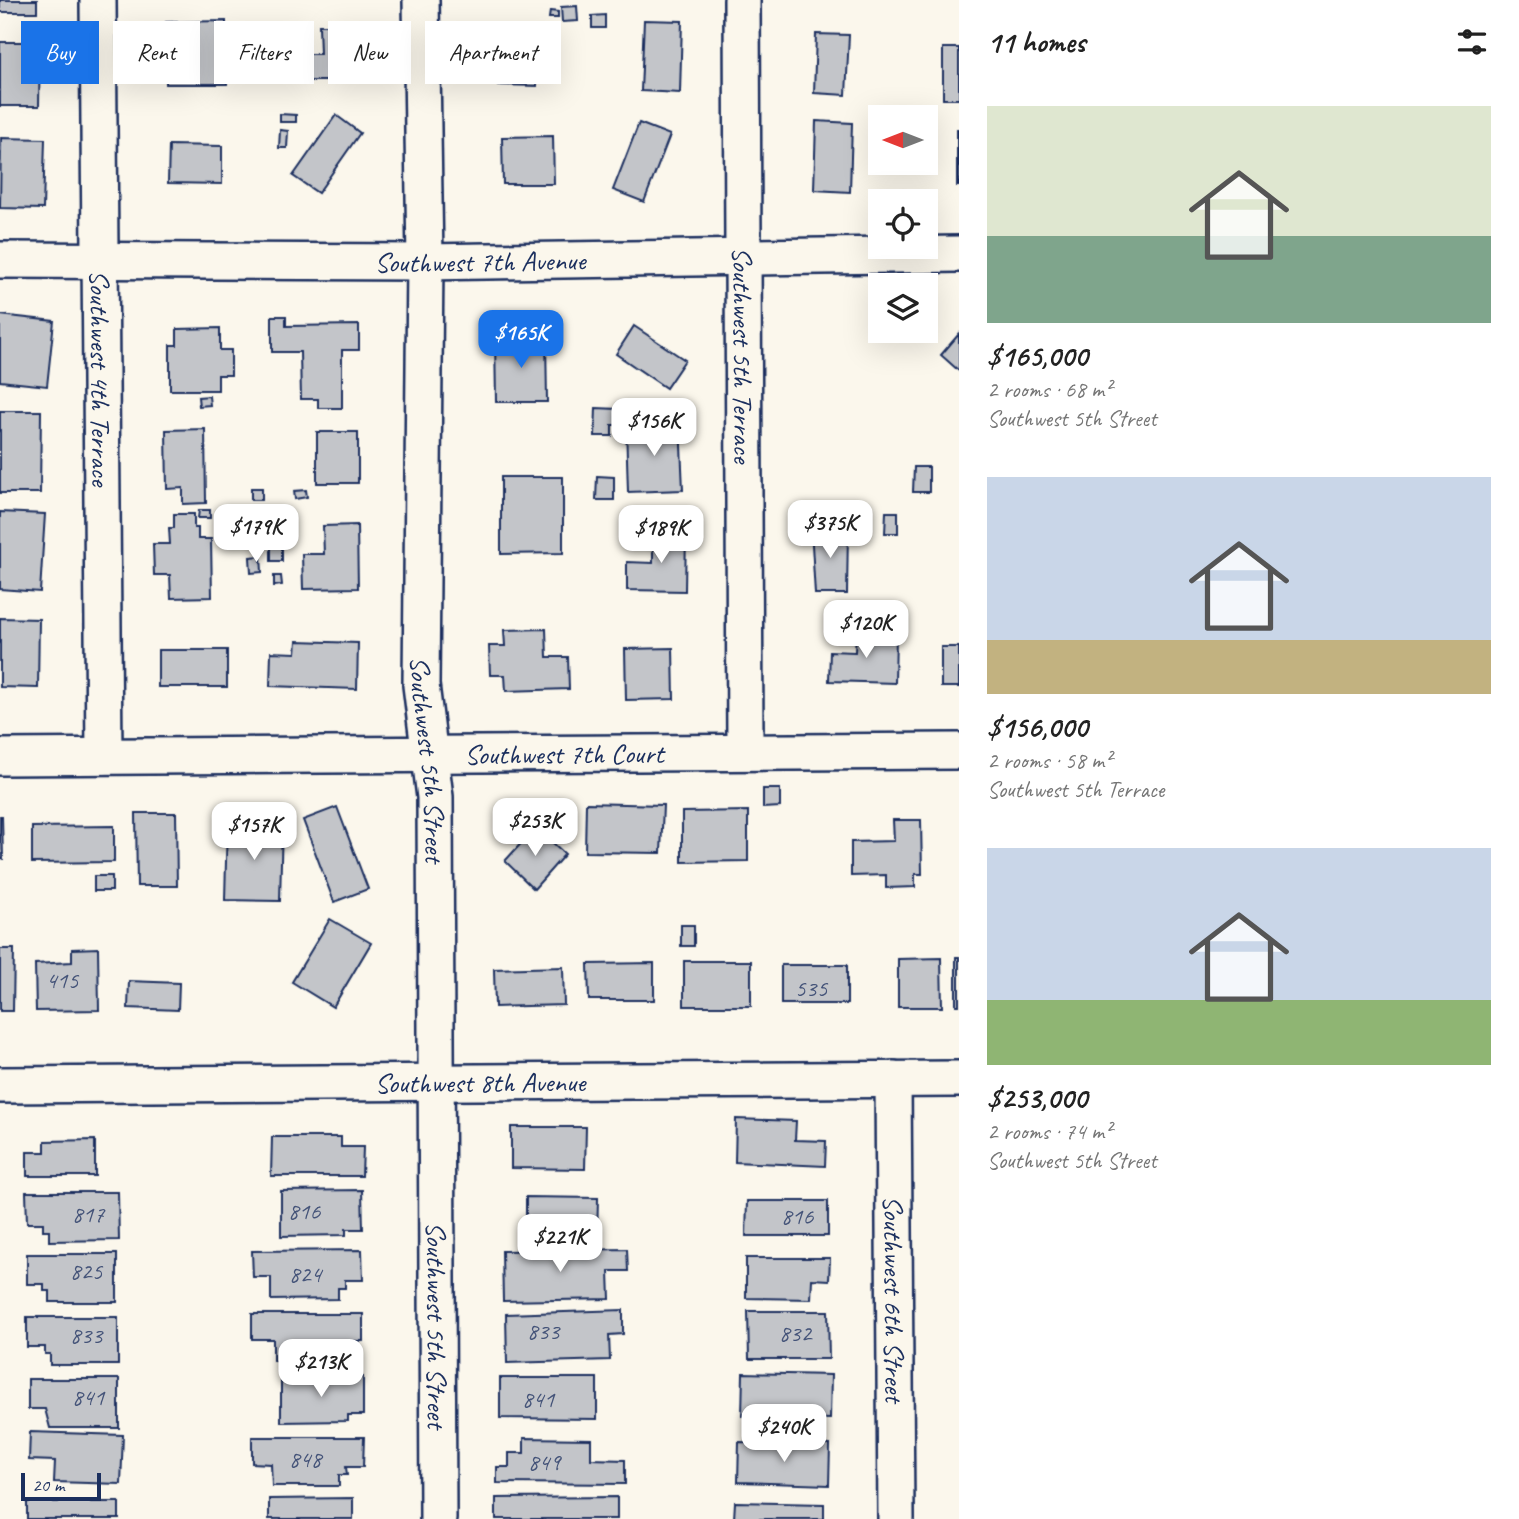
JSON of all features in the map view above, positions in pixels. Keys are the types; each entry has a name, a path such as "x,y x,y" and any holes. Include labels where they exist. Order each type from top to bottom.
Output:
{"street":[{"name":"Southwest 4th Terrace","path":"98,0 104,756"},
{"name":"Southwest 5th Street","path":"422,0 425,262 421,685 435,797 438,1519"},
{"name":"Southwest 5th Terrace","path":"742,0 745,751"},
{"name":"Southwest 7th Avenue","path":"0,260 425,262 959,254"},
{"name":"Southwest 7th Court","path":"0,757 959,751"},
{"name":"Southwest 6th Street","path":"893,1079 896,1519"},
{"name":"Southwest 8th Avenue","path":"0,1085 959,1079"}],"building":[{"path":"0,0 37,0 37,12 0,12"},
{"path":"577,6 578,21 562,22 561,7"},
{"path":"550,11 558,12 558,18 549,18"},
{"path":"605,15 605,28 592,28 592,16"},
{"path":"644,20 682,21 680,93 641,91"},
{"path":"200,21 214,21 214,84 200,84"},
{"path":"319,25 328,25 328,81 314,81 314,54 320,54"},
{"path":"816,34 849,35 846,95 814,93"},
{"path":"0,42 21,42 21,84 39,84 39,106 0,106"},
{"path":"943,48 959,48 959,99 943,99"},
{"path":"497,84 537,84 537,86"},
{"path":"280,114 296,115 296,122 280,122"},
{"path":"336,115 360,133 318,193 293,176"},
{"path":"816,121 852,123 850,192 814,190"},
{"path":"639,123 670,135 644,202 613,190"},
{"path":"959,129 959,186 957,186"},
{"path":"280,130 288,131 287,148 279,148"},
{"path":"553,136 554,184 503,184 502,137"},
{"path":"1,138 45,139 43,209 0,208"},
{"path":"169,145 222,146 222,184 168,183"},
{"path":"0,315 54,321 47,386 0,381"},
{"path":"272,316 286,316 286,326 359,325 359,350 342,350 342,408 318,408 318,399 301,399 300,352 272,352"},
{"path":"634,326 685,360 666,388 616,354"},
{"path":"220,328 220,350 231,350 231,375 218,375 218,390 170,390 170,345 177,345 177,329"},
{"path":"959,334 959,371 941,355"},
{"path":"495,337 546,337 547,402 496,402"},
{"path":"209,396 210,405 199,406 198,397"},
{"path":"596,408 618,409 617,425 612,425 612,436 595,436"},
{"path":"0,411 41,411 40,493 0,493"},
{"path":"680,423 683,490 628,492 626,425"},
{"path":"205,429 206,503 183,504 183,488 167,489 166,430"},
{"path":"317,432 358,432 358,483 317,483"},
{"path":"914,467 929,467 929,492 913,492"},
{"path":"597,476 614,477 614,500 596,500"},
{"path":"501,477 563,477 563,553 501,554"},
{"path":"251,488 262,488 262,500 251,500"},
{"path":"306,490 307,497 295,499 294,491"},
{"path":"199,510 210,510 210,518 198,518"},
{"path":"242,511 255,511 256,532 242,532"},
{"path":"0,512 45,514 40,592 0,589"},
{"path":"886,512 898,512 898,533 885,533"},
{"path":"174,514 194,514 194,528 198,528 198,539 211,539 212,597 171,598 170,575 154,575 153,544 170,544 169,528 174,528"},
{"path":"357,525 358,588 303,589 302,554 324,554 323,526"},
{"path":"811,528 848,529 847,594 815,594"},
{"path":"653,530 686,530 685,591 627,590 627,562 653,563"},
{"path":"271,547 282,547 282,561 271,561"},
{"path":"261,556 262,572 251,573 250,557"},
{"path":"274,576 281,576 282,585 274,586"},
{"path":"880,608 899,609 899,626 880,625"},
{"path":"0,618 39,619 38,688 0,687"},
{"path":"546,629 547,657 568,657 569,689 506,691 505,675 490,675 489,646 505,646 504,630"},
{"path":"856,632 896,634 895,683 829,681 830,651 855,652"},
{"path":"297,641 358,643 357,689 270,686 271,652 296,653"},
{"path":"941,647 959,647 959,687 941,687"},
{"path":"673,648 674,699 626,700 625,649"},
{"path":"158,650 227,650 227,687 158,687"},
{"path":"763,789 780,789 780,807 763,808"},
{"path":"586,803 663,805 661,853 585,852"},
{"path":"337,807 368,889 334,902 303,820"},
{"path":"748,811 748,861 682,862 682,812"},
{"path":"136,813 176,813 177,886 137,886"},
{"path":"2,816 3,859 0,859"},
{"path":"893,820 921,820 922,874 915,874 915,887 886,888 886,875 851,876 851,842 894,841"},
{"path":"227,822 282,823 280,901 225,900"},
{"path":"114,826 114,862 32,863 32,827"},
{"path":"536,827 565,854 534,889 505,861"},
{"path":"94,876 112,876 112,891 94,891"},
{"path":"330,919 371,943 333,1007 292,982"},
{"path":"681,925 694,925 694,946 681,946"},
{"path":"98,948 99,1010 36,1011 35,964 72,962 72,949"},
{"path":"0,949 14,949 13,1011 0,1011"},
{"path":"956,957 959,957 959,1005 956,1005"},
{"path":"941,958 942,1007 898,1007 898,959"},
{"path":"684,961 751,961 751,1006 684,1006"},
{"path":"654,963 654,1000 589,1000 588,964"},
{"path":"781,965 847,965 847,1004 781,1004"},
{"path":"563,967 564,1005 495,1007 494,969"},
{"path":"129,981 179,983 178,1010 128,1008"},
{"path":"736,1119 796,1121 795,1140 826,1141 825,1166 735,1162"},
{"path":"511,1127 586,1127 585,1169 511,1168"},
{"path":"272,1137 341,1137 341,1147 363,1147 362,1176 271,1176"},
{"path":"95,1140 95,1176 27,1176 27,1152 45,1152 45,1141"},
{"path":"362,1190 363,1229 346,1229 346,1235 281,1236 281,1191"},
{"path":"26,1192 118,1192 119,1240 49,1241 49,1230 43,1230 43,1223 27,1223"},
{"path":"526,1197 598,1198 597,1237 526,1236"},
{"path":"747,1201 828,1201 828,1236 746,1236"},
{"path":"627,1249 628,1271 609,1271 610,1299 503,1301 502,1251"},
{"path":"362,1250 363,1280 345,1280 345,1288 338,1288 338,1299 271,1300 271,1277 253,1277 252,1251"},
{"path":"27,1254 117,1254 117,1302 50,1302 50,1291 44,1291 44,1284 27,1284"},
{"path":"746,1258 830,1258 829,1280 812,1279 811,1299 746,1298"},
{"path":"623,1310 623,1334 609,1335 610,1360 507,1363 506,1314"},
{"path":"748,1311 828,1311 829,1359 749,1359"},
{"path":"252,1314 363,1314 363,1341 344,1341 344,1349 338,1349 338,1361 273,1361 273,1339 252,1339"},
{"path":"27,1317 118,1317 118,1365 50,1365 50,1354 45,1354 45,1347 27,1347"},
{"path":"743,1373 831,1375 830,1419 742,1416"},
{"path":"363,1377 363,1415 348,1415 348,1421 281,1422 281,1378"},
{"path":"500,1378 597,1378 597,1419 500,1418"},
{"path":"28,1379 119,1379 119,1428 50,1428 45,1409 28,1409"},
{"path":"30,1432 123,1435 121,1484 54,1482 55,1461 29,1460"},
{"path":"252,1437 364,1437 363,1467 346,1467 347,1475 339,1475 339,1486 272,1486 271,1464 252,1463"},
{"path":"524,1438 591,1439 591,1459 625,1460 625,1484 497,1483 497,1467 509,1467 509,1453 524,1453"},
{"path":"739,1442 830,1445 829,1485 738,1482"},
{"path":"617,1497 617,1519 496,1519 496,1498"},
{"path":"353,1498 353,1519 269,1519 269,1499"},
{"path":"27,1502 119,1502 119,1519 27,1519"},
{"path":"735,1502 824,1504 824,1519 734,1519"}]}
